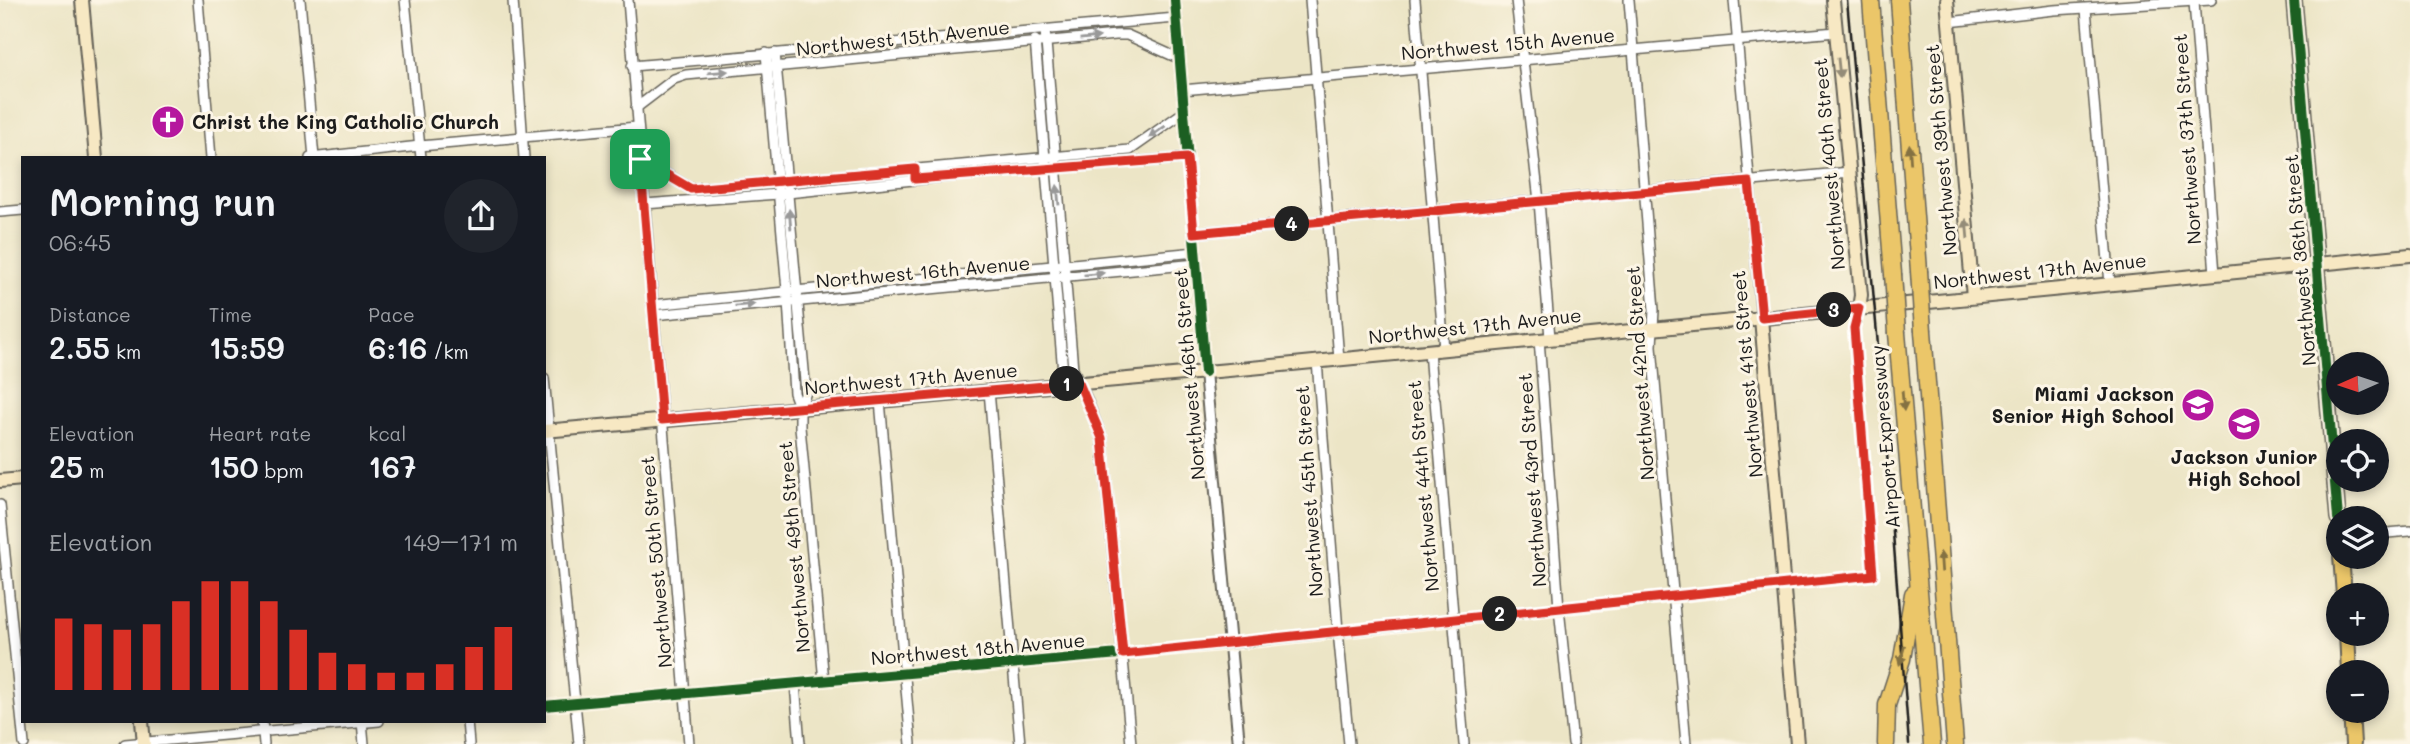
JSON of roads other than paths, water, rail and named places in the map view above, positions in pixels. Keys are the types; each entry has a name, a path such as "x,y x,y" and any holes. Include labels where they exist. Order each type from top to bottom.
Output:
{"highway":[{"name":"Airport Expressway","path":"1871,0 1932,744"},
{"path":"1899,0 1955,744"},
{"path":"1886,744 1887,705 1902,659 1917,564"}],"main road":[{"path":"82,0 96,156"},
{"name":"Northwest 40th Street","path":"1833,0 1861,295 1859,308"},
{"name":"Northwest 39th Street","path":"1947,0 1973,297"},
{"name":"Northwest 36th Street","path":"2294,0 2337,506"},
{"name":"Northwest 17th Avenue","path":"547,431 1205,372 2410,255"},
{"name":"Northwest 41st Street","path":"1762,318 1797,744"},
{"path":"0,481 21,479"},
{"path":"142,723 144,743"},
{"path":"2352,723 2353,744"}],"street":[{"path":"198,0 211,156"},
{"path":"300,0 313,156"},
{"path":"405,0 421,156"},
{"path":"513,0 524,156"},
{"name":"Northwest 50th Street","path":"628,0 689,744"},
{"name":"Northwest 46th Street","path":"1175,0 1205,372 1240,744"},
{"path":"1310,0 1339,359"},
{"path":"1415,0 1444,348"},
{"name":"Northwest 43rd Street","path":"1516,0 1539,201 1559,608 1573,744"},
{"name":"Northwest 42nd Street","path":"1629,0 1654,310 1652,346 1686,744"},
{"name":"Northwest 41st Street","path":"1734,0 1762,318"},
{"path":"1949,22 2054,5 2086,9 2211,0"},
{"name":"Northwest 37th Street","path":"2194,2 2215,274"},
{"path":"2086,9 2110,284"},
{"name":"Northwest 15th Avenue","path":"632,66 1177,18"},
{"path":"1126,23 1127,35"},
{"path":"1040,30 1045,101 1044,158 1064,384"},
{"name":"Northwest 15th Avenue","path":"1182,90 1836,32"},
{"name":"Northwest 15th Avenue","path":"636,108 674,79 689,75 905,54 1127,35 1180,59"},
{"path":"904,42 905,54"},
{"path":"825,49 826,62"},
{"name":"Northwest 49th Street","path":"771,53 793,296 803,354 806,392 800,409 800,427 824,681"},
{"path":"688,62 689,75"},
{"path":"1045,101 1055,157 1073,369 1102,438 1130,744"},
{"path":"644,204 783,193 1044,158 1130,150 1184,113"},
{"path":"323,156 637,127"},
{"path":"1130,150 1132,161"},
{"path":"640,159 691,189 781,181 1045,169 1187,158"},
{"path":"1194,233 1850,172"},
{"path":"691,189 691,200"},
{"path":"0,212 21,210"},
{"path":"1049,218 1060,217"},
{"name":"Northwest 16th Avenue","path":"793,296 890,292 1066,277 1127,271 1196,258"},
{"name":"Northwest 16th Avenue","path":"653,310 793,296 889,281 1126,260 1196,258"},
{"path":"1126,260 1127,271"},
{"path":"967,274 968,285"},
{"path":"889,281 890,292"},
{"name":"Northwest 49th Street","path":"793,296 794,393 800,409"},
{"name":"Northwest 40th Street","path":"1859,308 1854,328 1873,575"},
{"path":"1058,328 1069,327"},
{"name":"Northwest 44th Street","path":"1429,350 1464,744"},
{"path":"792,355 803,354"},
{"name":"Northwest 45th Street","path":"1317,361 1349,744"},
{"path":"989,391 1020,744"},
{"path":"880,401 911,744"},
{"path":"546,413 579,744"},
{"path":"0,505 21,714"},
{"path":"2389,533 2410,531"},
{"name":"Northwest 18th Avenue","path":"546,706 1230,644 1873,575"},
{"path":"795,684 800,744"},
{"path":"22,723 24,744"},
{"path":"261,723 264,744"},
{"path":"125,744 352,723"},
{"path":"362,723 364,744"},
{"path":"467,723 469,744"}],"railway":[{"path":"1847,0 1883,401 1909,744"}],"place":[{"name":"Christ the King Catholic Church","path":"168,122"},
{"name":"Miami Jackson Senior High School","path":"2198,405"},
{"name":"Jackson Junior High School","path":"2244,424"}]}
